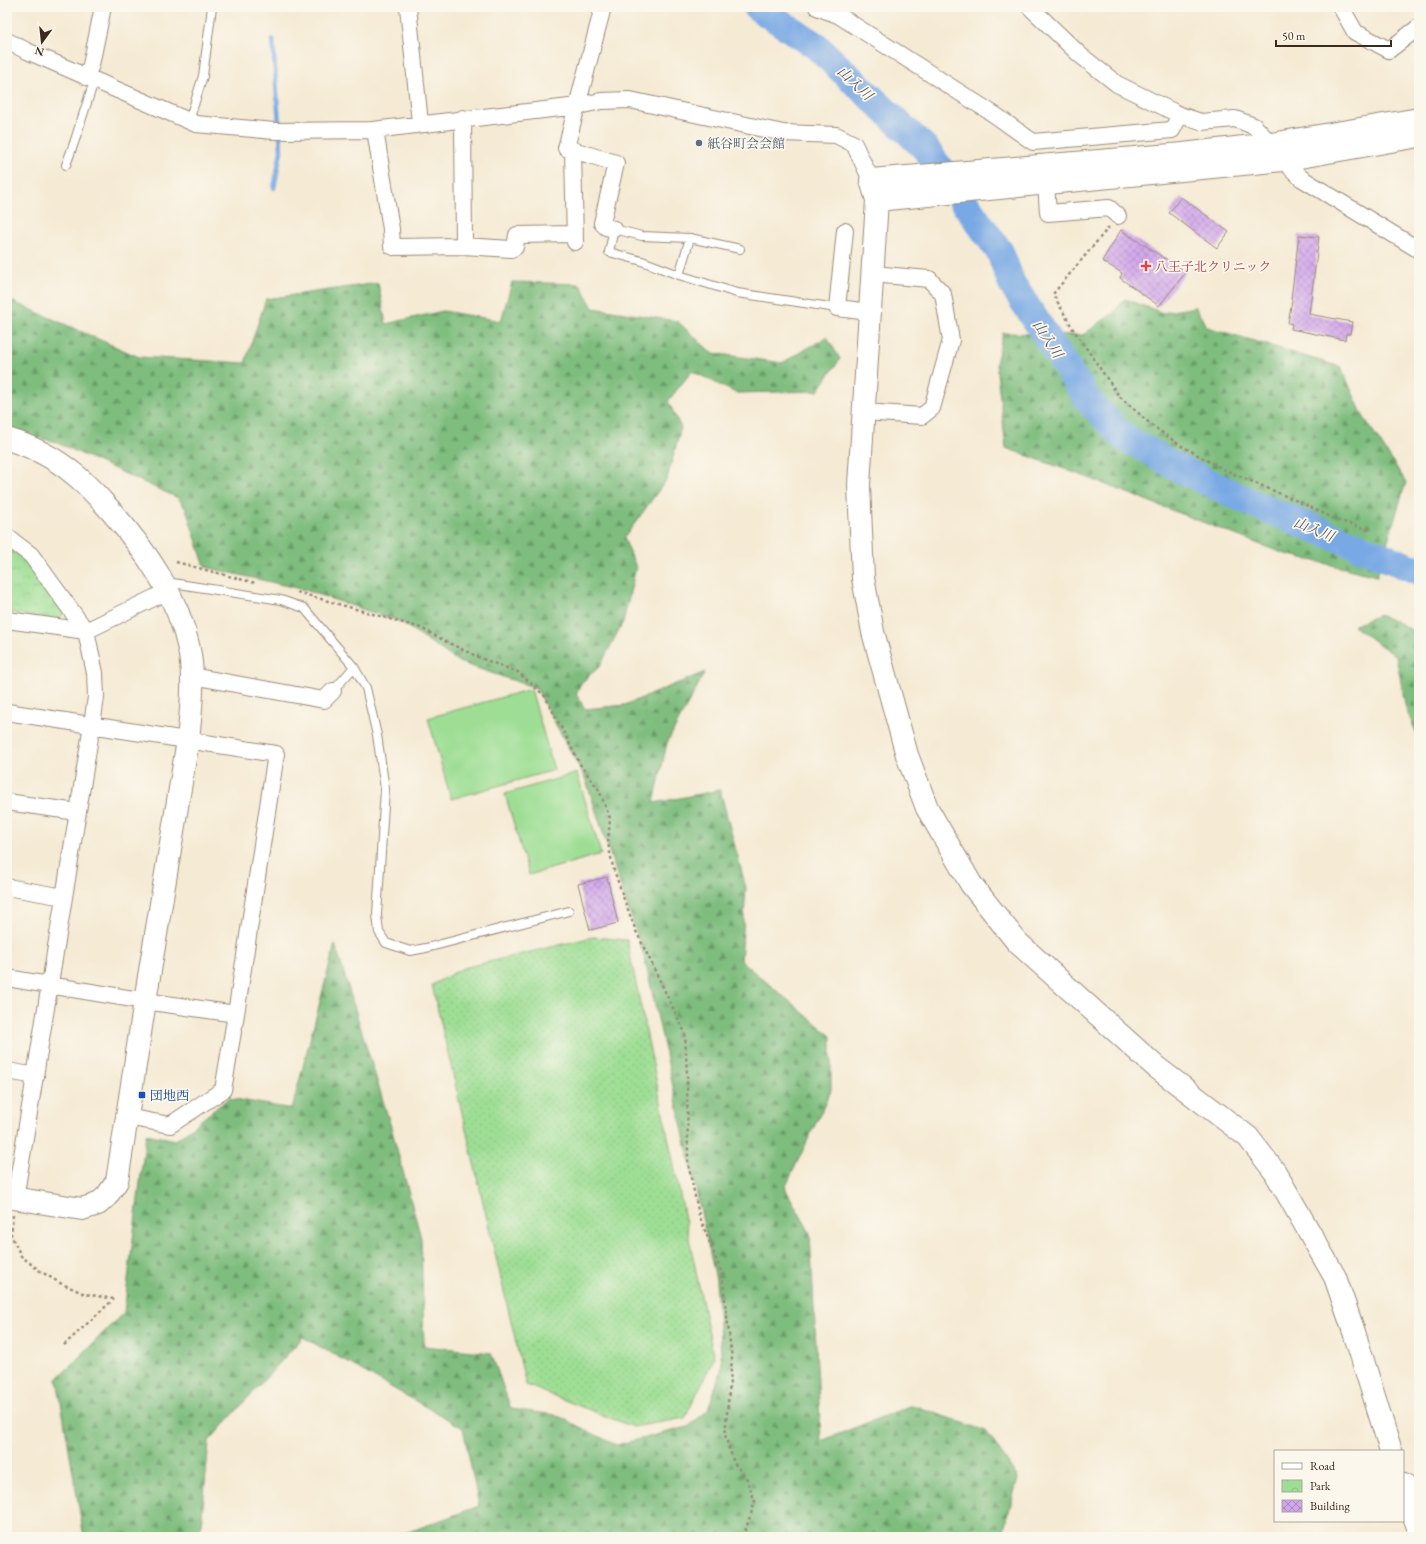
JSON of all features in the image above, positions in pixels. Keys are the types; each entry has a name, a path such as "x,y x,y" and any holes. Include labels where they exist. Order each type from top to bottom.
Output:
{"street":[{"path":"408,7 420,123"},
{"path":"603,7 566,148 616,163 602,223 606,227 614,229"},
{"path":"817,7 844,19 995,115 1033,142 1172,130 1180,115"},
{"path":"1030,7 1080,55 1117,84 1180,115 1201,122 1235,119 1254,126 1301,178 1419,250"},
{"path":"1341,7 1355,32 1389,50 1419,27"},
{"path":"90,79 90,65 100,8"},
{"path":"7,41 90,79 196,124 275,131 375,130 420,123 578,106 601,101 630,100 783,133 836,135 854,144 871,180 877,200 859,485 863,578 873,632 907,755 927,808 971,884 1017,942 1156,1067 1248,1137 1275,1172 1335,1277 1354,1332 1390,1450"},
{"path":"463,118 464,246"},
{"path":"877,200 1190,170 1277,152 1419,119"},
{"path":"375,130 391,229 392,246 394,247 464,246 511,249 515,247 517,243 517,235 575,238 573,150"},
{"path":"871,180 1183,154 1277,152 1419,136"},
{"path":"1046,183 1048,213 1109,208 1118,216"},
{"path":"845,231 837,308 870,312"},
{"path":"864,412 922,416 932,408 951,340 943,294 929,279 872,274"},
{"path":"7,439 46,455 74,473 94,492 121,522 142,549 166,586 176,609 187,642 192,676 192,697 188,740 144,1001 117,1181 107,1196 98,1204 82,1209 11,1198 36,1076 92,725 96,697 94,673 86,631 31,555 7,537"},
{"path":"7,620 86,631 166,586"},
{"path":"192,676 324,700 333,691"},
{"path":"7,712 276,754 223,1090 170,1125 127,1117"},
{"path":"7,802 77,812"},
{"path":"7,887 64,897"},
{"path":"7,978 144,1001 236,1014"},
{"path":"7,1071 36,1076"},
{"path":"1404,1488 1419,1530"}],"lane":[{"path":"189,121 203,76 212,7"},
{"path":"66,165 74,143 90,79"},
{"path":"740,249 690,238 642,236 614,229 609,252 642,261 679,275 738,293 837,308"},
{"path":"679,275 690,238"},
{"path":"166,586 281,600 304,608 354,667 366,688 377,735 385,789 377,915 378,932 386,944 410,951 569,912"},
{"path":"333,691 354,667"}],"path":[{"path":"1118,216 1053,294 1077,334 1119,396 1154,427 1180,445 1223,469 1304,504 1336,520 1372,531"},
{"path":"176,562 256,583"},
{"path":"294,592 310,595 421,628 480,658 518,672 545,696 581,766 599,790 610,818 608,843 613,867 624,899 636,931 685,1033 688,1163 699,1215 722,1274 732,1359 725,1435 734,1463 747,1479 755,1502 743,1537"},
{"path":"11,1198 11,1235 21,1256 40,1271 60,1283 85,1294 114,1299 64,1345"}],"green space":[{"path":"512,282 580,284 593,308 677,321 712,353 782,363 827,337 840,359 818,391 736,393 692,371 668,401 681,428 667,479 624,538 636,567 623,622 600,666 581,683 576,694 585,709 625,705 705,672 667,743 654,803 720,790 746,888 741,961 831,1036 831,1091 785,1188 810,1233 821,1441 912,1405 986,1431 1018,1478 1002,1537 395,1537 479,1506 463,1428 303,1337 209,1441 200,1537 84,1537 57,1379 124,1312 146,1134 176,1140 229,1098 292,1109 335,944 391,1127 421,1238 424,1346 491,1353 511,1409 556,1415 616,1445 688,1427 708,1410 722,1367 716,1280 644,956 585,778 536,688 459,662 401,622 305,590 205,567 186,509 178,498 53,441 7,432 7,299 139,357 245,363 266,299 378,283 386,324 443,311 501,321"},
{"path":"1125,299 1163,313 1195,307 1207,327 1341,367 1363,416 1406,482 1377,576 1282,553 1089,478 1006,448 996,364 1003,333 1083,335 1113,313"},
{"path":"7,547 16,553 32,569 64,613 57,621 7,612"},
{"path":"1379,615 1395,621 1419,634 1419,739 1406,709 1396,656 1353,626"},
{"path":"531,689 554,770 451,799 428,718"},
{"path":"577,773 601,854 529,875 505,794"},
{"path":"593,937 627,940 714,1358 685,1418 633,1427 526,1385 432,985 463,968"}],"building":[{"path":"1181,197 1229,232 1217,248 1169,213"},
{"path":"1121,230 1186,272 1159,306 1120,278 1122,273 1102,261"},
{"path":"1299,235 1319,237 1309,314 1352,322 1350,334 1346,334 1345,340 1291,329 1292,324 1288,323"},
{"path":"607,877 618,923 590,930 578,884"}],"waterway":[{"name":"山入川","path":"757,7 816,46 925,148 1000,252 1012,284 1088,400 1121,435 1178,468 1256,505 1419,571"},
{"path":"273,40 279,124"},
{"path":"274,188 281,151 280,134"}],"place":[{"name":"紙谷町会会館","path":"699,143"},
{"name":"八王子北クリニック","path":"1146,266"},
{"name":"団地西","path":"142,1095"}]}
